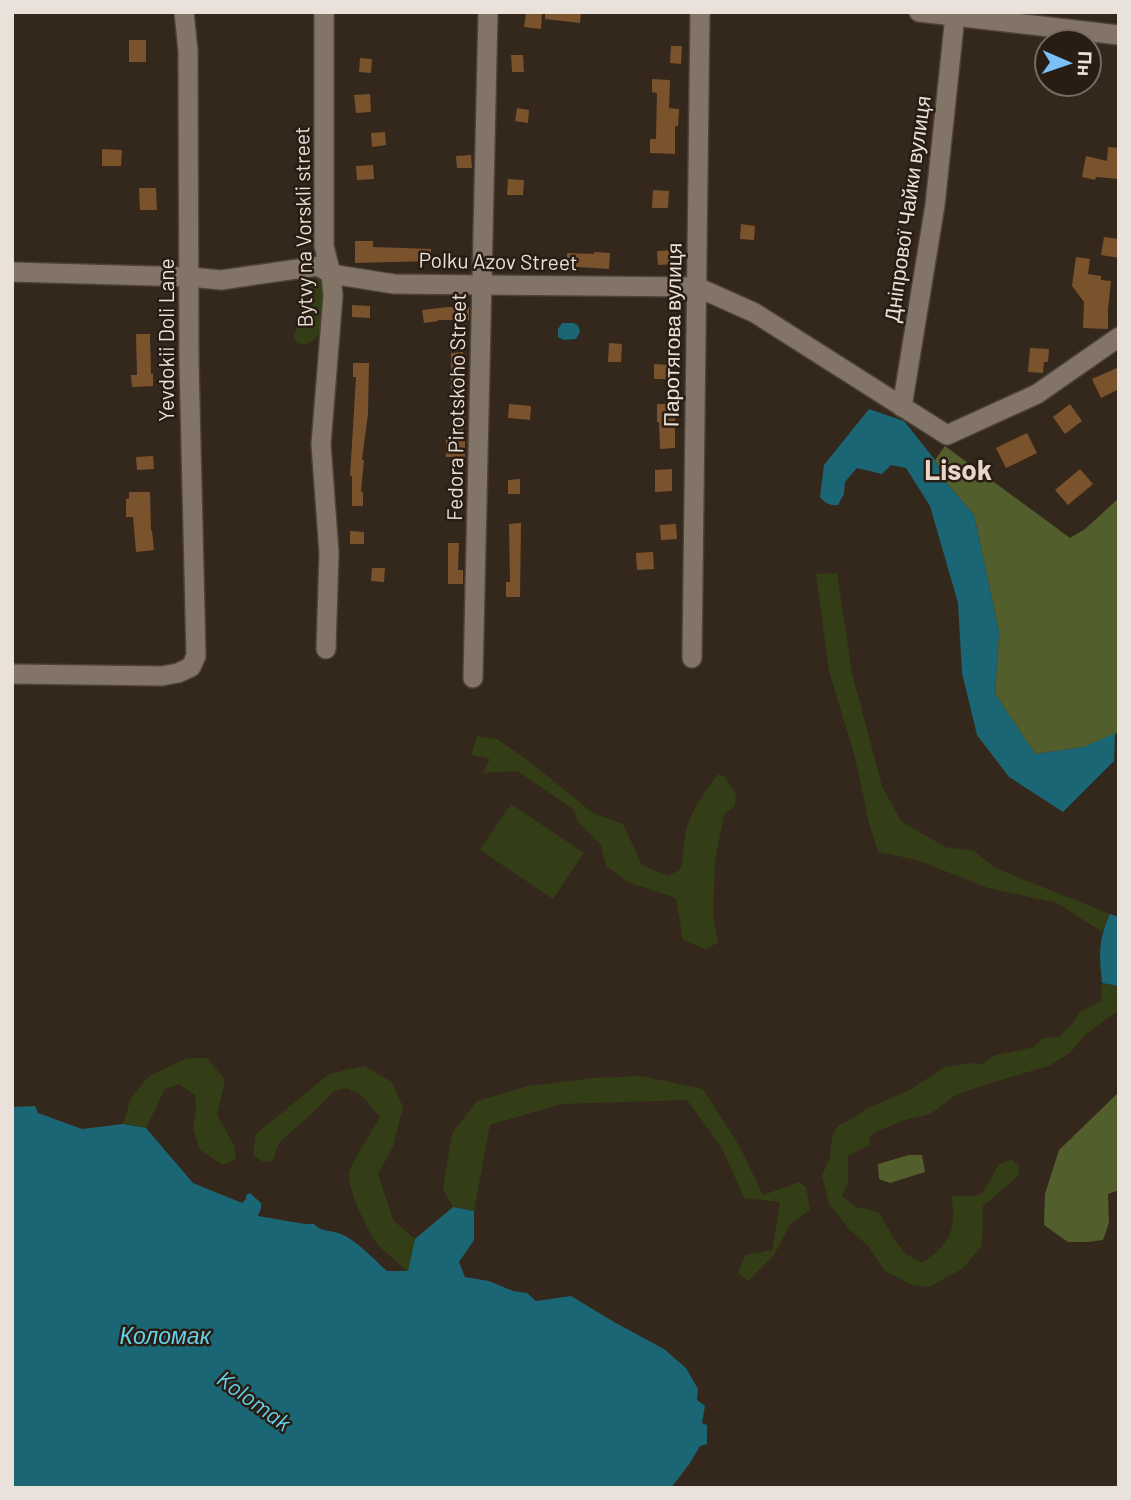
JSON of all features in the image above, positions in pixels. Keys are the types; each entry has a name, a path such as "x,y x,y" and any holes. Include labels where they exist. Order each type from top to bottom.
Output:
{"street":[{"name":"Yevdokii Doli Lane","path":"12,674 162,676 191,667 196,656 189,361 188,51 184,12"},
{"name":"Bytvy na Vorskli street","path":"324,12 324,246 331,274 332,296 321,444 329,553 326,649"},
{"name":"Fedora Pirotskoho Street","path":"473,678 488,12"},
{"name":"Паротягова вулиця","path":"692,658 700,12"},
{"path":"919,12 1119,35"},
{"name":"Дніпрової Чайки вулиця","path":"902,407 935,205 955,16"},
{"name":"Polku Azov Street","path":"12,272 220,280 318,267 331,274 394,284 696,287 755,313 947,435 1037,394 1119,337"}],"green space":[{"path":"317,279 324,282 319,333 307,344 297,343 294,337 308,281"},
{"path":"945,446 1070,538 1085,529 1119,498 1119,732 1084,747 1035,754 995,694 999,632 974,515 944,480 935,460"},
{"path":"837,573 852,673 882,786 901,821 945,847 974,851 995,868 1110,914 1102,932 1057,903 988,888 917,860 878,852 855,757 829,671 816,574"},
{"path":"477,736 497,739 529,761 593,813 623,824 642,865 667,876 680,870 686,832 696,806 718,774 724,776 736,794 735,806 724,815 715,860 713,917 718,943 705,949 683,940 676,898 627,882 606,866 601,845 578,822 573,809 517,771 483,773 490,759 471,755"},
{"path":"511,804 584,853 553,899 480,850"},
{"path":"1102,983 1119,986 1119,1012 1085,1035 1071,1052 1049,1066 956,1095 930,1114 878,1131 869,1137 870,1145 848,1156 848,1184 842,1196 856,1207 879,1212 906,1254 922,1263 940,1249 950,1234 953,1217 951,1195 978,1195 986,1188 999,1164 1012,1159 1020,1167 1018,1176 983,1206 982,1246 962,1269 929,1287 910,1284 885,1271 868,1246 849,1229 829,1204 822,1176 830,1157 832,1136 838,1126 868,1108 908,1091 943,1068 970,1063 983,1064 993,1056 1034,1047 1043,1038 1059,1037 1080,1012 1101,1001"},
{"path":"187,1058 207,1058 225,1080 217,1115 234,1145 236,1159 223,1165 200,1150 193,1129 195,1095 179,1084 165,1089 146,1128 123,1124 131,1098 149,1076"},
{"path":"364,1066 392,1082 403,1107 393,1147 378,1174 393,1220 415,1239 408,1272 376,1242 363,1219 352,1190 350,1169 380,1117 362,1096 347,1088 333,1092 279,1143 272,1162 261,1161 253,1154 256,1134 329,1074"},
{"path":"641,1076 703,1089 740,1147 763,1195 799,1182 806,1187 810,1210 791,1223 774,1255 748,1281 738,1273 745,1255 772,1250 780,1202 744,1198 722,1148 687,1100 561,1104 490,1125 474,1211 453,1207 443,1189 452,1133 477,1101 528,1086 593,1078"},
{"path":"1119,1092 1119,1190 1108,1194 1109,1223 1103,1240 1068,1242 1044,1225 1045,1194 1059,1150"},
{"path":"909,1155 922,1155 925,1172 890,1183 879,1179 878,1164"}],"water":[{"path":"562,323 578,325 580,332 576,339 564,340 558,337 558,329"},
{"path":"869,409 904,421 935,460 944,480 974,515 999,632 995,694 1035,754 1084,747 1115,733 1114,761 1063,812 1009,777 977,735 962,673 958,603 930,506 906,468 891,465 882,474 857,468 845,482 844,494 838,505 828,504 820,497 824,465"},
{"path":"1110,914 1119,917 1119,986 1102,983 1100,948"},
{"name":"Коломак","path":"35,1106 38,1113 82,1129 123,1124 146,1128 193,1183 242,1203 250,1193 261,1203 258,1216 314,1224 323,1230 348,1237 387,1271 408,1271 415,1239 453,1207 474,1211 474,1240 459,1262 465,1277 489,1281 513,1291 527,1293 536,1301 571,1296 664,1349 686,1368 698,1389 697,1400 705,1406 702,1423 707,1425 707,1444 700,1446 671,1488 12,1488 12,1107"}],"building":[{"path":"526,12 542,12 541,29 524,27"},
{"path":"545,12 581,12 580,23 545,19"},
{"path":"129,40 146,40 146,62 129,62"},
{"path":"671,46 682,46 681,64 670,63"},
{"path":"511,55 523,55 524,72 512,72"},
{"path":"360,58 372,59 371,73 359,72"},
{"path":"652,79 670,80 669,108 679,109 678,126 675,126 675,154 650,153 650,139 656,139 657,93 652,92"},
{"path":"370,94 371,112 356,113 354,95"},
{"path":"517,108 529,110 528,123 515,121"},
{"path":"385,132 386,145 372,147 371,133"},
{"path":"1108,147 1119,148 1119,179 1096,177 1095,180 1082,177 1086,156 1107,161"},
{"path":"102,149 122,150 121,166 102,166"},
{"path":"471,155 472,168 457,168 456,156"},
{"path":"373,165 374,179 357,180 356,166"},
{"path":"508,179 524,180 523,195 507,195"},
{"path":"139,188 156,188 157,210 140,210"},
{"path":"653,190 669,191 668,208 652,208"},
{"path":"741,224 755,226 754,240 740,239"},
{"path":"1104,237 1119,239 1119,258 1101,255"},
{"path":"355,241 373,241 373,247 431,249 431,261 355,263"},
{"path":"674,250 675,264 658,265 657,251"},
{"path":"567,253 610,253 609,269 578,267 578,271 567,271"},
{"path":"1076,257 1090,259 1088,274 1111,281 1108,329 1083,328 1084,302 1072,286"},
{"path":"352,305 370,306 370,318 352,317"},
{"path":"469,307 469,320 424,323 422,310"},
{"path":"136,334 150,334 153,386 132,387 131,375 137,375"},
{"path":"609,343 622,344 621,362 608,362"},
{"path":"1030,348 1049,349 1048,362 1044,362 1043,373 1028,372"},
{"path":"463,352 465,392 451,391 451,353"},
{"path":"353,363 369,363 368,414 362,460 363,506 352,506 350,476 356,377 353,377"},
{"path":"654,364 669,365 668,379 654,379"},
{"path":"1119,367 1119,389 1101,398 1092,379"},
{"path":"509,404 531,406 530,420 508,418"},
{"path":"657,404 675,404 675,448 660,449"},
{"path":"1070,404 1082,421 1065,434 1053,417"},
{"path":"455,414 465,415 462,438 465,438 465,457 446,457 446,438 452,438"},
{"path":"1027,433 1037,453 1006,468 996,448"},
{"path":"153,456 154,469 137,470 136,457"},
{"path":"672,469 672,491 655,492 655,470"},
{"path":"1080,469 1093,484 1068,505 1055,490"},
{"path":"520,479 520,494 508,494 508,480"},
{"path":"129,492 150,492 154,550 136,552 133,517 126,517 126,499 129,499"},
{"path":"521,523 520,597 506,597 506,582 510,582 509,524"},
{"path":"676,524 677,539 661,540 660,525"},
{"path":"350,531 364,532 364,544 350,544"},
{"path":"448,543 459,543 458,570 463,570 463,584 448,584"},
{"path":"653,552 654,569 637,570 636,553"},
{"path":"372,568 385,568 384,582 371,581"}],"district":[{"name":"Lisok","path":"958,470"}],"water label":[{"name":"Kolomak","path":"254,1401"}]}
